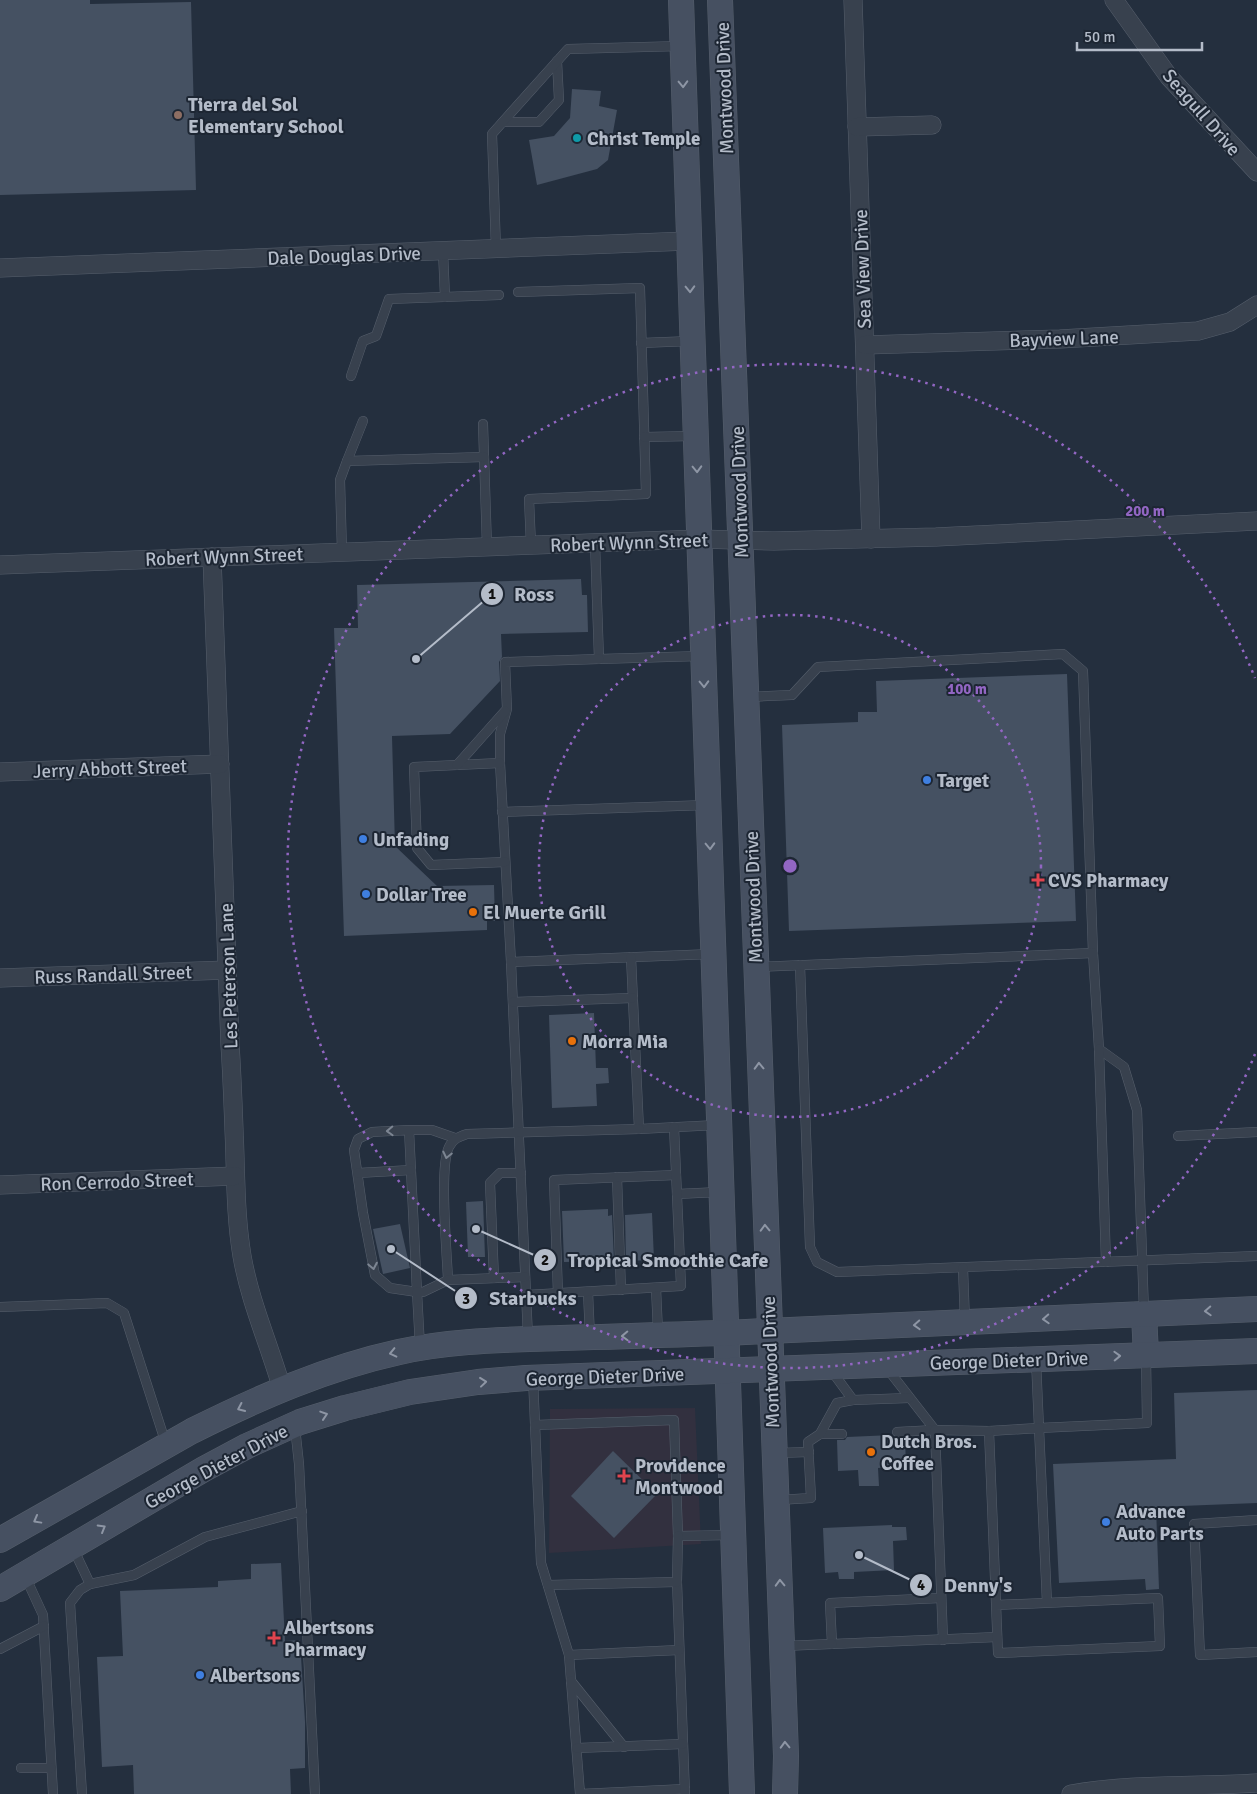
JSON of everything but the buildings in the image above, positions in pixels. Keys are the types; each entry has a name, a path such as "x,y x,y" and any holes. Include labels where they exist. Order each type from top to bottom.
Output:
{"main road":[{"path":"681,0 742,1794"},
{"name":"Montwood Drive","path":"720,0 786,1756 785,1794"},
{"path":"714,961 755,967"},
{"name":"George Dieter Drive","path":"0,1540 220,1417 282,1389 352,1363 420,1348 478,1341 726,1333 1257,1309"},
{"path":"1144,1314 1146,1355"},
{"name":"George Dieter Drive","path":"0,1588 247,1446 294,1425 345,1408 410,1392 478,1382 533,1378 1257,1350"},
{"path":"282,1389 294,1425"}],"street":[{"name":"Sea View Drive","path":"853,0 871,539"},
{"name":"Seagull Drive","path":"1114,0 1169,77 1257,172"},
{"path":"858,127 932,125"},
{"name":"Dale Douglas Drive","path":"0,268 688,241"},
{"name":"Bayview Lane","path":"864,345 1060,339 1198,331 1230,322 1257,305"},
{"name":"Robert Wynn Street","path":"0,565 699,539 741,541 936,537 1257,522"},
{"name":"Les Peterson Lane","path":"212,557 235,1176 240,1246 248,1290 261,1330 273,1358 282,1389"},
{"name":"Jerry Abbott Street","path":"0,772 220,764"},
{"name":"Russ Randall Street","path":"0,978 227,970"},
{"name":"Ron Cerrodo Street","path":"0,1185 235,1176"},
{"path":"1071,1794 1097,1789 1133,1786 1249,1787"}],"lane":[{"path":"496,248 492,134 568,49 682,46"},
{"path":"503,122 539,122 559,100 557,61"},
{"path":"443,251 445,297"},
{"path":"518,292 640,288 646,494 529,499 531,545"},
{"path":"351,376 363,341 376,336 389,299 499,295"},
{"path":"642,343 692,341"},
{"path":"342,552 340,480 363,421"},
{"path":"483,424 487,547"},
{"path":"644,437 695,436"},
{"path":"347,461 484,457"},
{"path":"595,543 599,658"},
{"path":"746,697 792,695 818,667 1064,654 1083,671 1106,1262"},
{"path":"528,1339 500,763 500,734 507,709 505,662 703,656"},
{"path":"457,765 507,709"},
{"path":"500,763 414,767 417,848 431,865 505,862"},
{"path":"502,812 709,805"},
{"path":"755,967 1093,953"},
{"path":"511,962 631,957 714,961"},
{"path":"631,957 639,1128"},
{"path":"800,965 810,1247 818,1262 837,1272 1257,1256"},
{"path":"513,1002 633,998"},
{"path":"1099,1049 1124,1067 1137,1110 1144,1314"},
{"path":"525,1277 448,1280 423,1292 390,1288 375,1274 354,1150 358,1139 372,1132 409,1130 432,1130 455,1138 467,1134 719,1125"},
{"path":"526,1295 681,1286 674,1127"},
{"path":"409,1130 420,1348"},
{"path":"1178,1136 1257,1132"},
{"path":"448,1280 444,1171 448,1149 455,1138"},
{"path":"358,1173 411,1170"},
{"path":"494,1278 490,1183 500,1173 521,1173"},
{"path":"558,1294 554,1180 676,1175"},
{"path":"617,1177 621,1290"},
{"path":"677,1194 722,1192"},
{"path":"680,1265 724,1263"},
{"path":"963,1268 966,1322"},
{"path":"656,1288 658,1335"},
{"path":"588,1292 590,1337"},
{"path":"0,1307 107,1303 124,1313 166,1447"},
{"path":"898,1432 935,1430 989,1431 1147,1423 1146,1355"},
{"path":"1036,1360 1046,1603"},
{"path":"884,1365 935,1430 943,1640"},
{"path":"829,1367 853,1400"},
{"path":"533,1378 535,1426 541,1563 569,1655 580,1794 685,1792 679,1650 674,1420 535,1426"},
{"path":"776,1500 811,1498 808,1442 820,1434 837,1403 853,1400 909,1398"},
{"path":"294,1425 300,1464 315,1794"},
{"path":"989,1431 997,1637 998,1653 1160,1646 1158,1598 996,1605"},
{"path":"820,1434 842,1434"},
{"path":"774,1453 809,1452"},
{"path":"82,1794 70,1603 80,1590 90,1584 134,1574 205,1537 302,1511"},
{"path":"1257,1520 1194,1524 1200,1655 1257,1652"},
{"path":"678,1536 733,1535"},
{"path":"72,1546 90,1584"},
{"path":"24,1574 43,1615 53,1794"},
{"path":"548,1585 677,1582"},
{"path":"832,1644 830,1602 941,1598"},
{"path":"0,1649 44,1626"},
{"path":"782,1646 997,1637"},
{"path":"569,1655 679,1650"},
{"path":"571,1681 624,1746"},
{"path":"577,1748 683,1744"},
{"path":"20,1768 51,1768"}],"shaded area":[{"name":"Providence Montwood","path":"695,1408 701,1544 549,1553 550,1409"}],"place":[{"name":"Tierra del Sol Elementary School","path":"178,115"},
{"name":"Christ Temple","path":"577,138"},
{"name":"Ross","path":"416,659"},
{"name":"Target","path":"927,780"},
{"name":"Unfading","path":"363,839"},
{"name":"CVS Pharmacy","path":"1038,880"},
{"name":"Dollar Tree","path":"366,894"},
{"name":"El Muerte Grill","path":"473,912"},
{"name":"Morra Mia","path":"572,1041"},
{"name":"Tropical Smoothie Cafe","path":"476,1229"},
{"name":"Starbucks","path":"391,1249"},
{"name":"Dutch Bros. Coffee","path":"871,1452"},
{"name":"Providence Montwood","path":"624,1476"},
{"name":"Advance Auto Parts","path":"1106,1522"},
{"name":"Denny's","path":"859,1555"},
{"name":"Albertsons Pharmacy","path":"274,1638"},
{"name":"Albertsons","path":"200,1675"}]}
